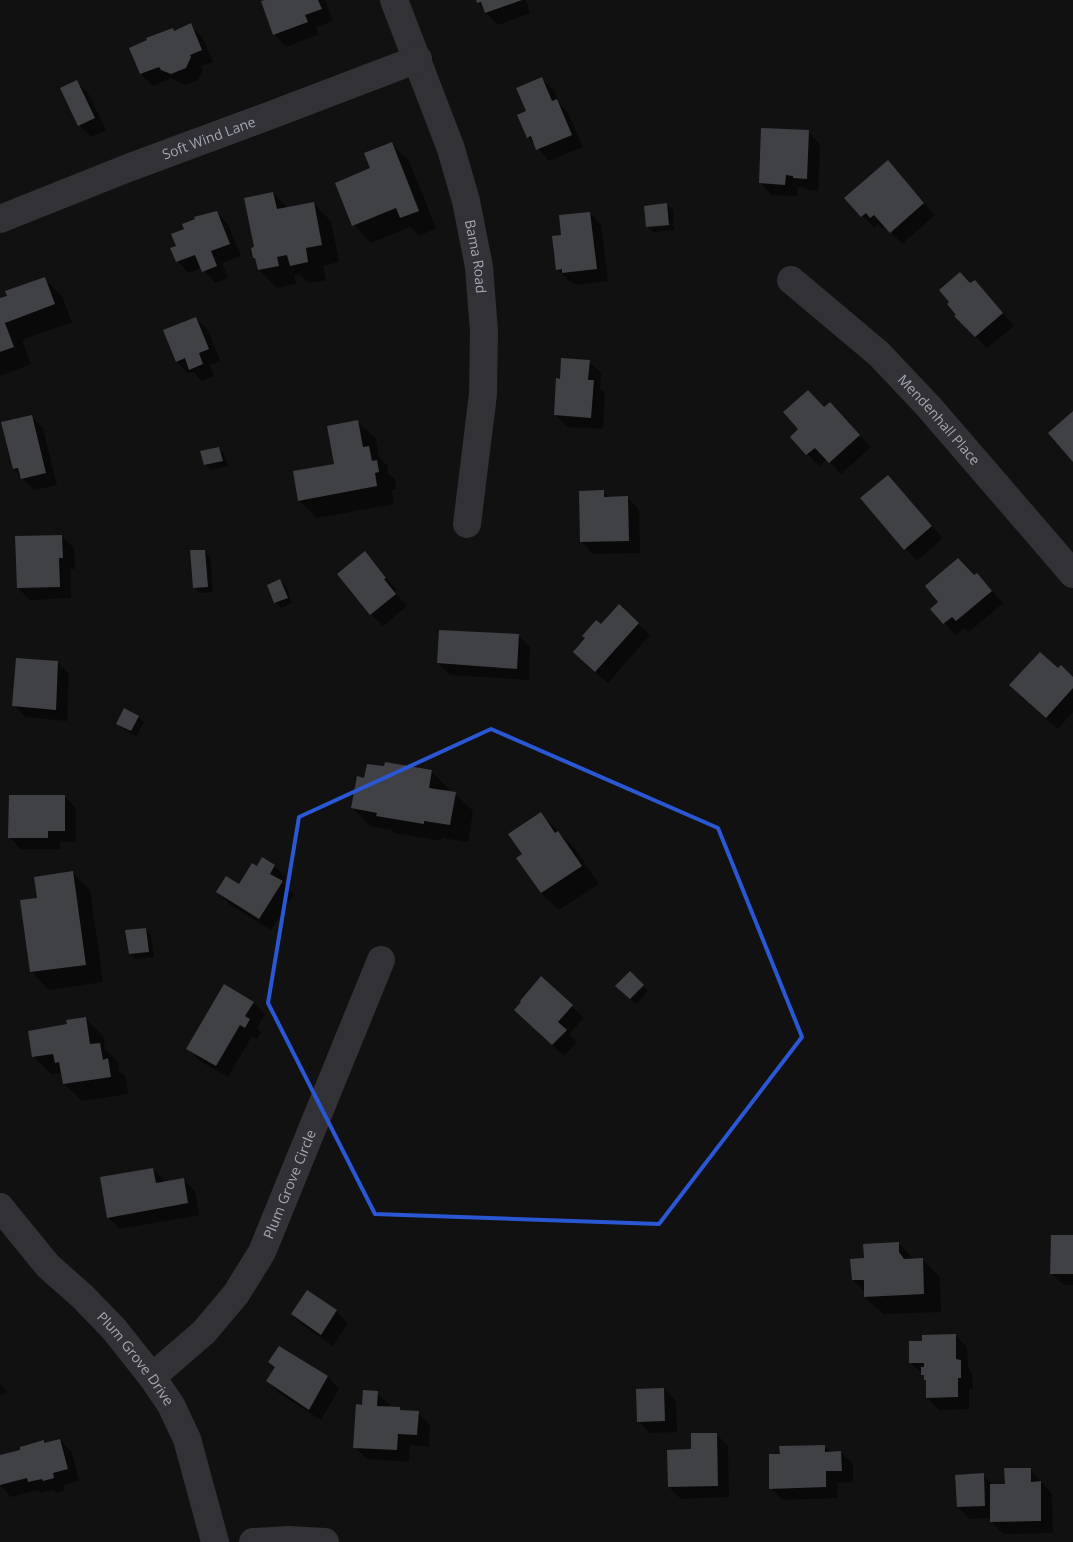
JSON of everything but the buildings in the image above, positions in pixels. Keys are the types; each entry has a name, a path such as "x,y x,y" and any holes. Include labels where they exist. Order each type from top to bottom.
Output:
{"street":[{"name":"Bama Road","path":"394,0 451,149 466,201 479,267 484,331 483,394 466,524"},
{"name":"Soft Wind Lane","path":"0,219 128,168 255,122 418,59"},
{"name":"Mendenhall Place","path":"791,280 879,354 929,407 1073,574"},
{"name":"Plum Grove Circle","path":"152,1377 204,1332 236,1294 262,1252 381,960"},
{"name":"Plum Grove Drive","path":"0,1207 48,1266 82,1296 114,1329 152,1377 171,1405 187,1439 215,1542"},
{"path":"253,1542 288,1540 325,1542"}],"highlighted area":[{"path":"491,729 718,828 802,1037 659,1224 375,1214 268,1003 299,817"}]}
